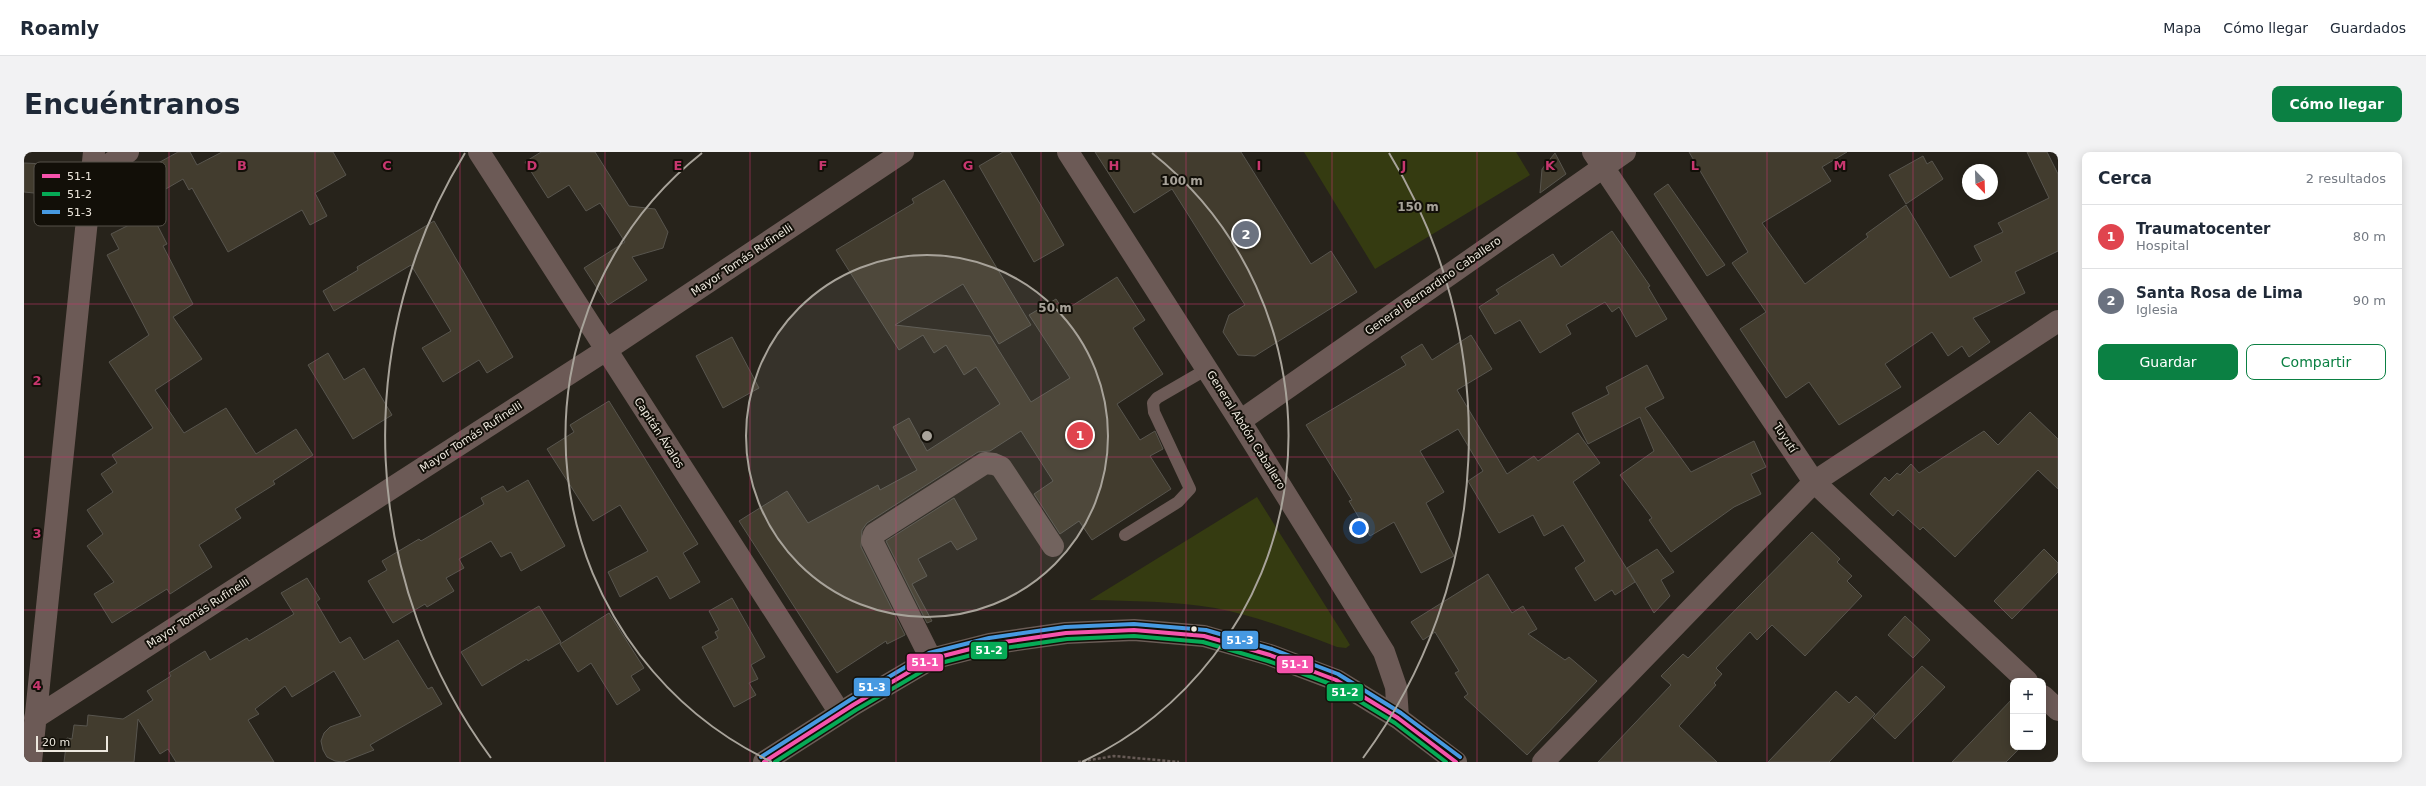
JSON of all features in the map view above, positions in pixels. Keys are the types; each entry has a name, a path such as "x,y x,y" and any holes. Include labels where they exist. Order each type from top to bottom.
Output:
{"main road":[{"path":"764,762 840,713 931,659 990,644 1066,633 1134,630 1204,636 1270,655 1336,680 1398,718 1456,762"}],"street":[{"path":"93,162 94,152"},
{"path":"113,162 128,152"},
{"name":"Capitán Ávalos","path":"479,152 840,713"},
{"name":"Mayor Tomás Rufinelli","path":"35,718 606,350 903,152"},
{"name":"General Abdón Caballero","path":"1068,152 1240,421 1384,652 1396,687 1398,718"},
{"name":"General Bernardino Caballero","path":"1240,421 1598,160 1625,152"},
{"name":"Tuyutí","path":"1598,160 1814,482 2024,678"},
{"path":"31,762 86,226"},
{"path":"1543,762 1814,482 2058,321"},
{"path":"931,659 872,541 873,535 985,463 990,463 1001,467 1052,546"},
{"path":"2046,699 2058,710"}],"lane":[{"path":"1124,535 1178,502 1190,489 1154,412 1153,403 1157,398 1207,369"}],"path":[{"path":"1078,762 1114,756 1179,762"}],"green space":[{"path":"1304,152 1516,152 1530,175 1375,269"},
{"path":"1257,497 1350,645 1346,648 1337,647 1262,620 1215,608 1169,603 1090,600"}],"building":[{"path":"178,152 190,152 197,165 222,152 333,152 346,175 315,193 327,216 310,225 302,210 228,252 192,188 189,190 183,179 166,189 166,162 160,162"},
{"path":"541,152 595,152 629,206 655,209 668,232 663,248 632,257 647,280 608,305 584,268 625,242 600,203 586,211 569,185 548,198 525,162"},
{"path":"1003,152 1010,152 1064,245 1034,262 979,166"},
{"path":"1095,152 1241,152 1311,264 1331,251 1357,292 1255,356 1238,355 1223,332 1229,315 1245,305 1172,189 1134,213"},
{"path":"1689,152 1847,152 1822,167 1831,181 1762,223 1805,284 1868,237 1866,234 1906,205 1950,278 1982,261 1974,246 2003,232 1998,223 2049,198 2027,152 2047,152 2058,174 2058,251 2015,272 2025,293 1973,318 1990,342 1969,357 1962,346 1948,356 1932,332 1885,364 1901,387 1839,425 1809,382 1786,398 1740,329 1766,312 1732,263 1748,252"},
{"path":"1555,153 1566,174 1540,193 1542,169"},
{"path":"1923,156 1927,164 1932,161 1943,179 1906,204 1889,175"},
{"path":"24,163 34,163 34,193 24,192"},
{"path":"944,180 1031,325 999,344 963,284 895,325 990,336 1031,402 1070,378 1029,315 1056,299 1064,311 1117,277 1145,320 1133,328 1163,374 1117,404 1140,440 1155,431 1163,449 1150,456 1171,489 1092,540 1079,521 1060,534 1034,494 1053,481 1021,431 990,451 978,452 867,523 862,530 861,547 905,635 887,644 886,641 837,673 739,521 787,491 808,523 878,485 880,490 917,470 893,427 909,418 927,451 1000,404 976,367 964,375 946,345 934,353 923,335 899,350 836,250 914,203 912,199"},
{"path":"1668,184 1725,265 1707,276 1654,194"},
{"path":"434,221 513,357 487,373 479,360 443,382 422,348 451,331 411,265 334,311 323,291 358,270 357,267"},
{"path":"127,226 158,226 167,244 163,246 193,304 173,317 202,359 155,390 184,433 226,408 256,454 296,429 313,455 273,481 275,484 235,509 241,518 199,545 212,567 170,594 167,589 112,623 94,594 114,582 87,546 103,534 87,510 113,492 101,474 117,463 112,455 153,428 109,362 149,335 107,255 119,249 111,234"},
{"path":"1612,231 1650,286 1648,287 1667,319 1636,337 1619,307 1612,312 1605,302 1566,325 1571,334 1540,353 1520,320 1495,334 1479,307 1499,294 1496,290 1553,254 1561,267"},
{"path":"1471,335 1492,369 1457,390 1507,474 1534,456 1538,461 1578,433 1600,463 1573,482 1635,582 1615,595 1612,590 1595,601 1575,568 1585,561 1563,525 1544,536 1533,515 1499,533 1468,481 1483,471 1458,429 1420,451 1444,492 1426,503 1454,556 1421,573 1394,522 1370,536 1349,501 1352,500 1306,425 1406,365 1401,357 1422,344 1432,360"},
{"path":"732,337 759,388 723,408 696,356"},
{"path":"328,353 344,380 364,368 392,415 353,439 308,365"},
{"path":"1647,365 1664,398 1645,408 1691,472 1754,441 1766,467 1751,474 1761,494 1734,507 1671,552 1649,520 1652,518 1620,475 1654,451 1640,417 1588,444 1572,413 1609,394 1606,387"},
{"path":"609,401 698,544 683,553 700,582 670,599 657,576 620,597 608,572 648,551 620,505 593,521 547,449 574,432 570,425"},
{"path":"2030,412 2058,439 2058,489 2038,470 1955,557 1923,527 1920,530 1898,510 1893,516 1870,494 1885,477 1889,481 1897,473 1900,475 1911,464 1919,473 1984,431 1998,445"},
{"path":"528,480 565,546 521,571 511,552 501,557 491,541 459,559 464,568 446,578 454,591 427,607 425,604 393,623 368,581 387,570 382,561 419,539 421,541 484,504 481,498 503,486 507,492"},
{"path":"954,498 977,539 957,550 951,541 918,559 927,576 912,584 932,621 927,623 886,541"},
{"path":"1812,532 1840,559 1837,562 1852,576 1847,581 1862,596 1805,656 1772,625 1757,640 1750,632 1716,668 1722,674 1714,683 1716,685 1679,726 1717,762 1598,762 1671,685 1661,676 1683,654 1688,658"},
{"path":"1657,549 1674,572 1661,580 1670,596 1654,613 1627,568"},
{"path":"2044,549 2058,563 2058,572 2012,619 1994,601"},
{"path":"1488,574 1512,613 1523,606 1537,629 1528,634 1565,660 1569,657 1597,681 1527,755 1464,697 1468,694 1455,673 1459,671 1435,632 1423,640 1411,622"},
{"path":"307,578 320,599 316,602 340,643 350,637 364,660 398,640 428,689 432,687 442,704 370,745 374,750 343,762 335,761 327,757 323,750 321,741 324,733 330,727 361,716 334,671 292,697 285,686 255,709 259,714 248,720 274,762 176,762 168,749 160,754 138,719 134,762 64,762 67,738 72,739 74,725 87,726 88,715 123,719 153,700 147,691 171,676 169,673 205,651 210,660 247,638 249,641 294,614 281,593"},
{"path":"732,598 765,657 751,665 758,679 749,683 756,695 734,707 702,647 718,638 715,632 719,630 709,611"},
{"path":"539,606 561,642 528,661 527,659 482,686 461,652"},
{"path":"609,613 644,668 631,676 640,690 617,705 591,663 578,672 560,644"},
{"path":"1905,616 1930,640 1913,658 1888,635"},
{"path":"1922,666 1945,687 1895,739 1873,718"},
{"path":"1836,691 1849,703 1856,696 1875,714 1829,762 1768,762"},
{"path":"2010,701 2010,750 2018,750 2006,762 1952,762"}],"transit line":[{"name":"51-3","path":"761,757 850,700 929,653 989,638 1065,627 1134,624 1206,630 1272,649 1338,674 1401,713 1460,757"},
{"name":"51-1","path":"764,762 853,705 931,659 990,644 1066,633 1134,630 1204,636 1270,655 1336,680 1398,718 1456,762"},
{"name":"51-2","path":"775,762 856,710 933,665 991,650 1067,639 1134,636 1203,642 1268,661 1333,685 1395,723 1446,762"}],"place":[{"name":"Santa Rosa de Lima","path":"1246,234"},
{"name":"Traumatocenter","path":"1080,435"}]}
